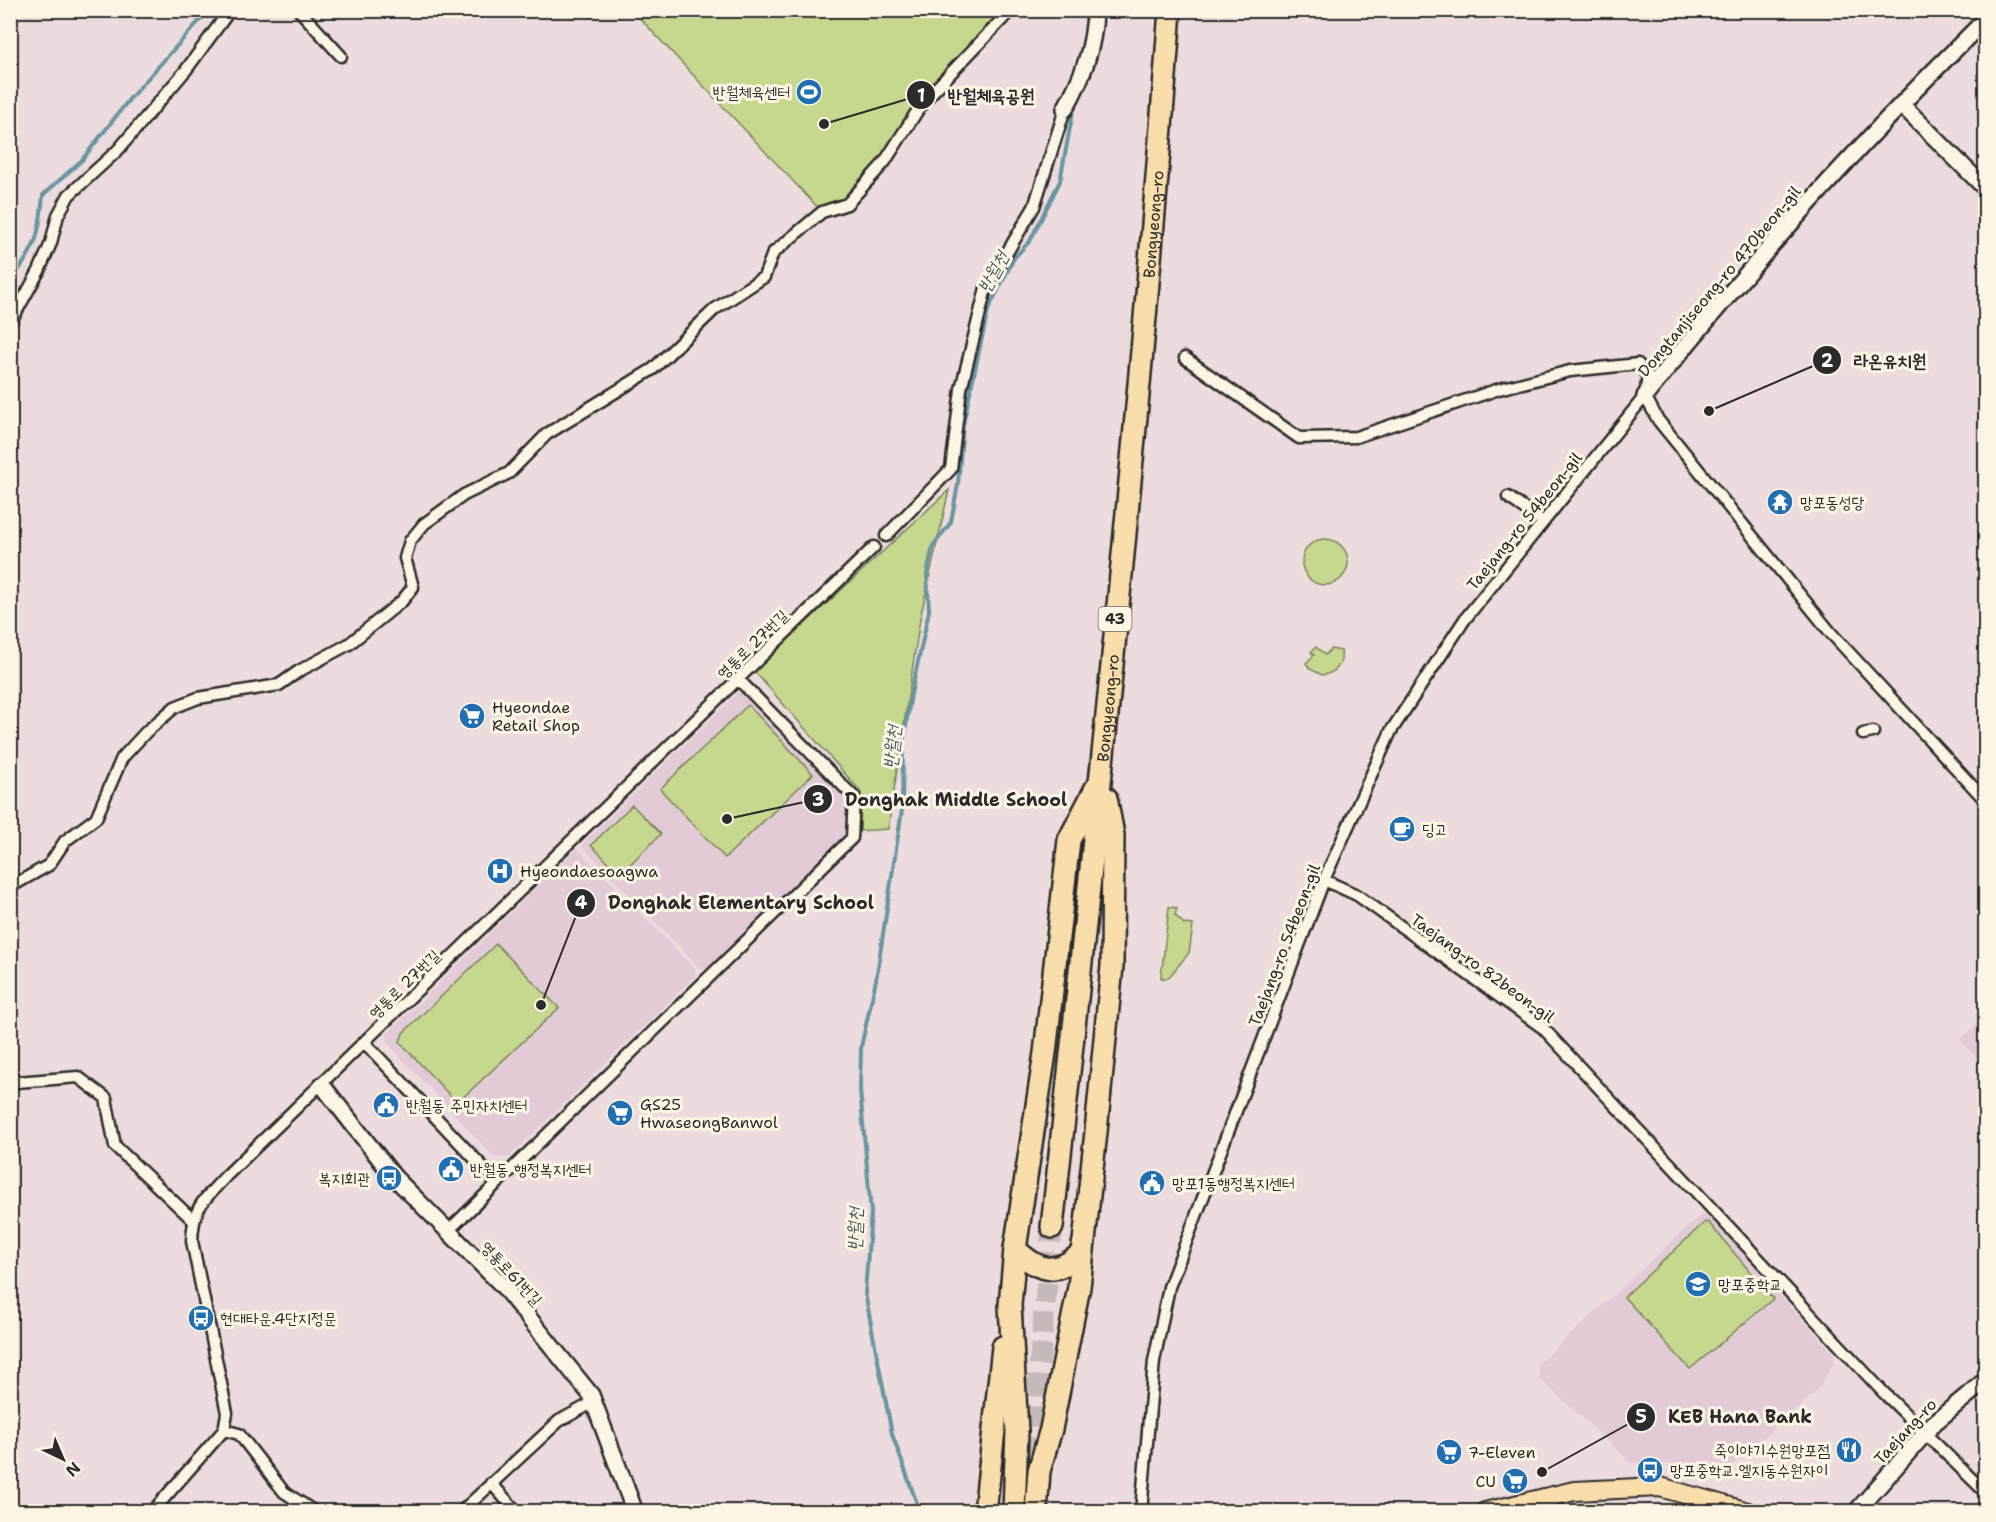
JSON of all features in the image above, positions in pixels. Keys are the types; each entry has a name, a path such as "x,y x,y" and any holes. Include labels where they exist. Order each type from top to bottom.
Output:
{"highway":[{"name":"Bongyeong-ro","path":"1052,1227 1102,776 1110,672 1151,273 1170,10"},
{"path":"1036,1512 1039,1471 1051,1429 1079,1287 1112,966 1113,835 1102,776"},
{"path":"985,1512 999,1371 1045,1053 1069,840 1102,776"},
{"path":"1015,1249 1040,1268 1064,1267 1082,1253 1085,1232"},
{"path":"1010,1305 1017,1431 1014,1512"}],"main road":[{"path":"1487,1511 1574,1491 1660,1487 1748,1512"}],"street":[{"path":"10,323 39,271 51,243 58,215 69,195 118,150 186,70 230,10"},
{"path":"299,10 341,56"},
{"path":"10,887 49,865 65,842 96,818 122,758 146,732 175,707 198,698 279,685 299,671 349,644 374,625 413,586 405,558 410,542 424,524 464,495 509,473 547,434 653,369 715,309 764,277 773,253 822,212 847,204 884,163 923,102 1011,10"},
{"path":"886,536 951,469 961,388 986,288 1034,207 1065,109 1084,74 1094,36 1095,10"},
{"name":"Dongtanjiseong-ro 470beon-gil","path":"1645,396 1717,307 1806,204 1986,19"},
{"path":"1902,105 1986,189"},
{"name":"Dongtanjiseong-ro 470beon-gil","path":"1185,358 1299,438 1356,437 1499,389 1570,371 1638,364 1648,376 1645,396"},
{"path":"1645,396 1658,420 1831,633 1986,801"},
{"name":"Taejang-ro 54beon-gil","path":"1141,1512 1154,1360 1169,1287 1324,880 1391,732 1465,619 1645,396"},
{"path":"1508,497 1542,522"},
{"name":"영통로 27번길","path":"193,1220 199,1206 226,1176 874,548"},
{"path":"448,1231 852,838 854,796 738,679"},
{"name":"Taejang-ro 82beon-gil","path":"1324,880 1357,895 1543,1028 1709,1203 1883,1392 1986,1493"},
{"path":"365,1043 498,1183"},
{"path":"10,1075 17,1082 78,1077 106,1098 115,1146 193,1220 192,1240 227,1413 239,1434 284,1492 315,1512"},
{"name":"영통로61번길","path":"322,1085 394,1177 503,1286 572,1369 594,1402 635,1512"},
{"name":"Taejang-ro","path":"1856,1512 1934,1423 1986,1380"},
{"path":"461,1512 559,1421 594,1402"},
{"path":"152,1512 224,1430 227,1413"},
{"path":"224,1430 239,1434"},
{"path":"491,1483 517,1512"}],"shaded area":[{"path":"742,689 848,801 846,837 707,969 700,968 581,845"},
{"path":"577,848 695,969 695,976 509,1157 495,1158 388,1044 387,1034"},
{"path":"1985,1016 1985,1067 1960,1040"},
{"name":"망포중학교","path":"1701,1215 1708,1215 1834,1354 1834,1363 1817,1391 1725,1471 1673,1464 1631,1463 1539,1378 1538,1364"}],"green space":[{"path":"633,11 1011,11 976,44 847,204 822,212"},
{"path":"949,490 920,619 888,829 860,831 861,792 754,671"},
{"path":"1325,539 1341,546 1348,562 1341,578 1325,585 1309,578 1302,562 1309,546"},
{"path":"1316,647 1325,655 1331,649 1341,651 1338,668 1322,675 1310,669 1306,663 1314,655 1311,652"},
{"path":"748,705 813,774 725,858 660,789"},
{"path":"632,805 661,834 620,874 591,845"},
{"path":"1169,907 1177,908 1175,915 1184,924 1193,925 1189,953 1168,978 1161,978"},
{"path":"496,944 559,1008 457,1103 400,1042 403,1033"},
{"path":"1705,1222 1709,1223 1773,1299 1690,1369 1624,1297"}],"waterway":[{"path":"10,282 35,241 43,195 82,160 131,97 209,10"},
{"name":"반월천","path":"920,1512 892,1434 865,1293 871,1212 860,1090 861,1047 876,980 902,810 903,745 911,694 929,611 927,574 933,546 951,522 958,484 963,424 988,310 1014,258 1030,241 1060,181 1074,106"}],"tunnel":[{"path":"1028,1489 1052,1227"}],"place":[{"name":"반월체육센터","path":"809,92"},
{"name":"반월체육공원","path":"824,124"},
{"name":"라온유치원","path":"1709,411"},
{"name":"망포동성당","path":"1780,502"},
{"name":"Hyeondae Retail Shop","path":"472,716"},
{"name":"Donghak Middle School","path":"727,819"},
{"name":"딩고","path":"1402,829"},
{"name":"Hyeondaesoagwa","path":"500,871"},
{"name":"Donghak Elementary School","path":"541,1005"},
{"name":"반월동 주민자치센터","path":"386,1105"},
{"name":"GS25 HwaseongBanwol","path":"620,1113"},
{"name":"반월동 행정복지센터","path":"451,1169"},
{"name":"복지회관","path":"389,1178"},
{"name":"망포1동행정복지센터","path":"1152,1183"},
{"name":"망포중학교","path":"1698,1284"},
{"name":"현대타운.4단지정문","path":"201,1318"},
{"name":"죽이야기수원망포점","path":"1849,1450"},
{"name":"7-Eleven","path":"1449,1452"},
{"name":"망포중학교.엘지동수원자이","path":"1650,1470"},
{"name":"KEB Hana Bank","path":"1542,1472"},
{"name":"CU","path":"1515,1481"}]}
